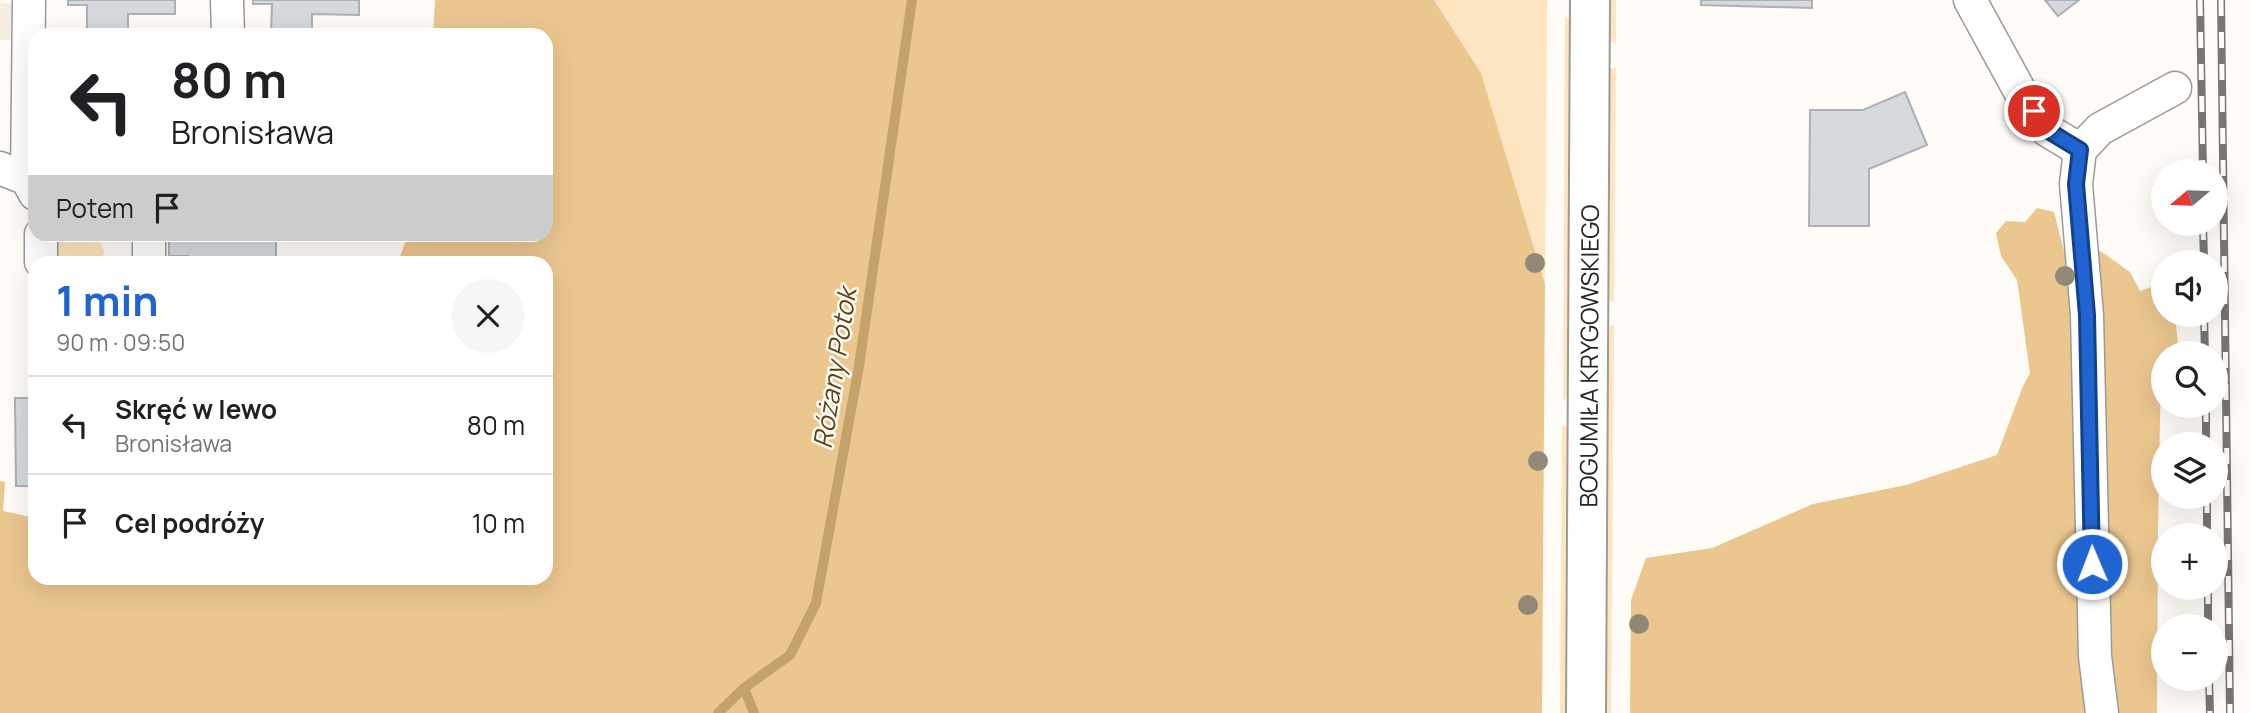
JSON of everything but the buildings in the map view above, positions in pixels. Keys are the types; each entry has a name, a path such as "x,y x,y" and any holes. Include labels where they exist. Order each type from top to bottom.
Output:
{"street":[{"path":"21,180 29,0"},
{"path":"227,0 228,28"},
{"name":"BOGUMIŁA KRYGOWSKIEGO","path":"1586,713 1590,0"},
{"path":"1970,0 2021,93 2047,130 2080,150"},
{"path":"2102,713 2095,656 2087,315 2076,184 2080,150 2100,129 2175,88"}],"shaded area":[{"path":"435,0 1434,0 1481,73 1545,284 1542,713 0,713 0,481 5,482 3,511 28,516 28,585 553,585 553,256 400,256 405,242 553,242 553,28 433,28"},
{"path":"1434,0 1547,0 1545,284 1481,73"},
{"path":"1609,0 1616,0 1616,44 1609,40"},
{"path":"0,3 12,4 12,40 0,40"},
{"path":"1565,17 1572,20 1569,398 1563,400"},
{"path":"1616,67 1614,302 1607,298 1609,70"},
{"path":"2037,208 2054,212 2064,251 2099,250 2130,272 2140,291 2151,287 2151,327 2176,327 2178,341 2151,341 2151,418 2160,418 2160,432 2151,432 2151,509 2158,509 2158,523 2151,523 2151,600 2158,600 2158,614 2151,614 2151,691 2157,691 2157,713 1630,713 1631,600 1646,558 1712,548 1813,504 1906,485 1997,455 2030,373 2017,280 2001,256 1996,233 2006,221 2025,222"},
{"path":"50,242 100,242 104,251 103,256 50,256"},
{"path":"1614,324 1611,713 1604,713 1607,329"},
{"path":"1562,425 1569,429 1568,713 1560,713"}],"waterway":[{"name":"Różany Potok","path":"754,713 744,688 790,655 816,603 859,366 912,0"},
{"path":"718,713 744,688"}],"railway":[{"path":"2200,0 2203,159"},
{"path":"2221,0 2230,713"},
{"path":"2203,236 2204,250"},
{"path":"2204,327 2205,341"},
{"path":"2206,418 2206,432"},
{"path":"2207,509 2207,523"},
{"path":"2208,600 2208,614"},
{"path":"2209,691 2210,713"}],"route":[{"path":"2034,111 2047,130 2080,150 2076,184 2087,315 2092,564"}]}
